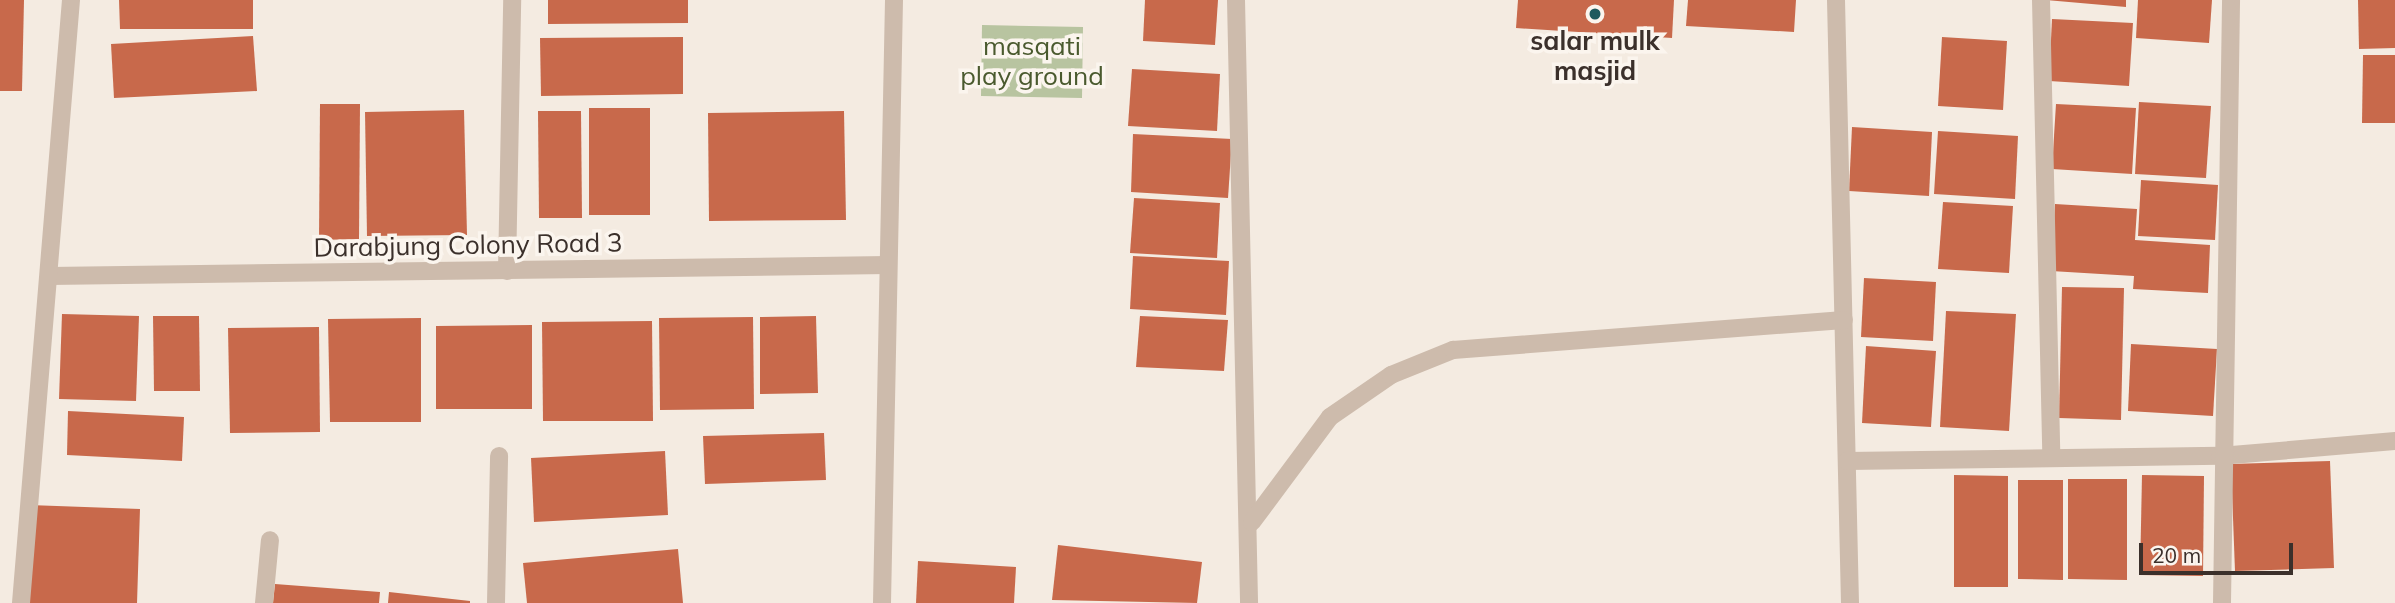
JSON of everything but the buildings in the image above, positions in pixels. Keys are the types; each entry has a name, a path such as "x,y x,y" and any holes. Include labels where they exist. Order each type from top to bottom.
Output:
{"street":[{"path":"21,603 71,0"},
{"path":"507,271 512,0"},
{"path":"882,603 894,0"},
{"path":"1236,0 1252,522 1249,603"},
{"path":"1836,0 1850,603"},
{"path":"2041,0 2050,458"},
{"path":"2222,603 2220,456 2231,0"},
{"name":"Darabjung Colony Road 3","path":"49,276 888,265"},
{"path":"1252,522 1330,417 1391,375 1453,350 1844,320"},
{"path":"1847,461 2220,456 2395,441"},
{"path":"496,603 499,456"},
{"path":"264,603 270,540"}],"green space":[{"name":"masqati play ground","path":"982,25 1083,27 1082,98 981,96"}],"place":[{"name":"salar mulk masjid","path":"1595,14"}]}
